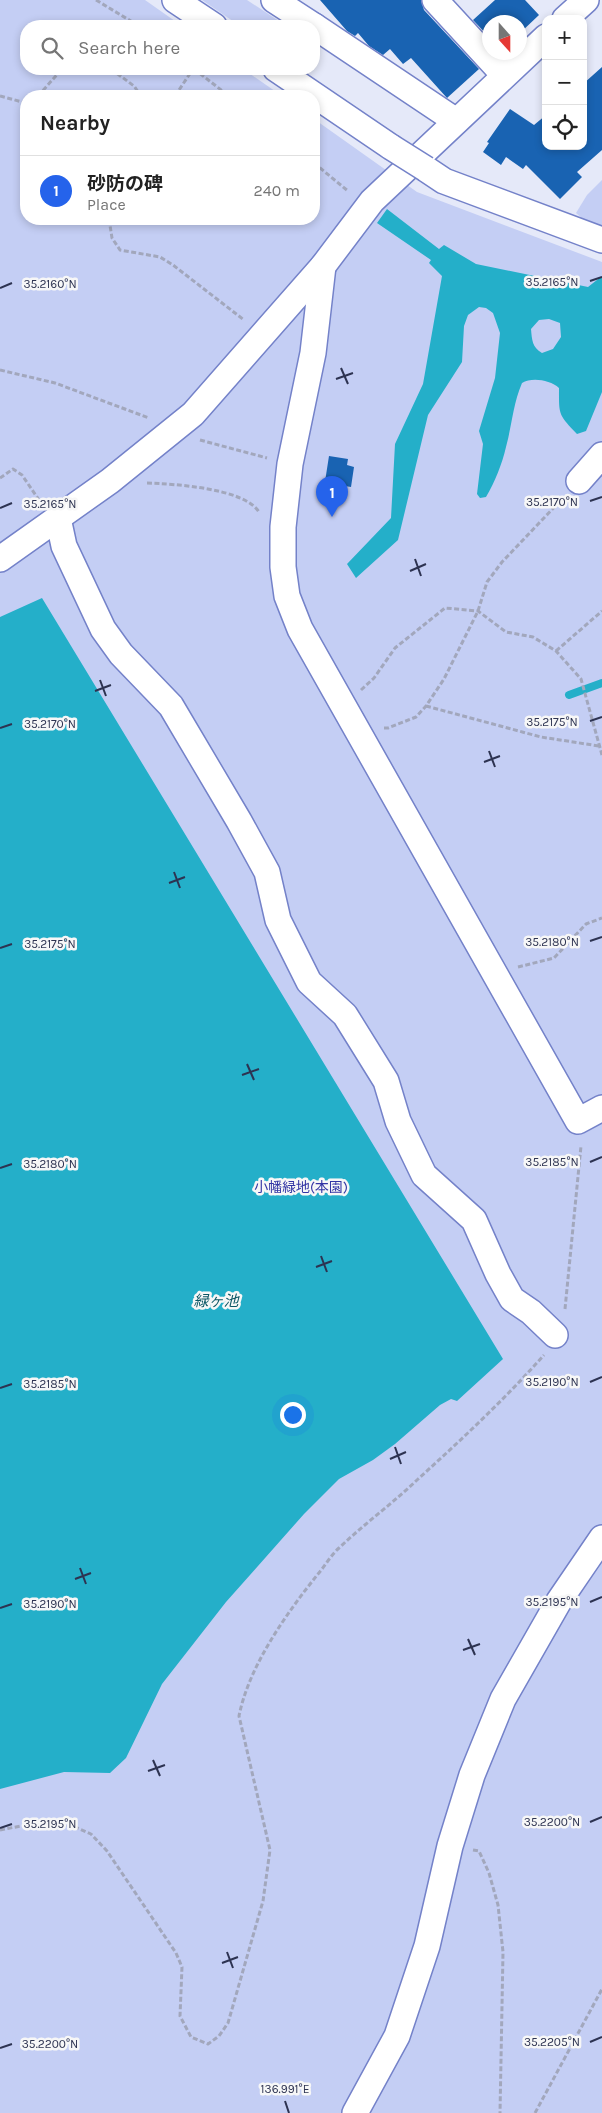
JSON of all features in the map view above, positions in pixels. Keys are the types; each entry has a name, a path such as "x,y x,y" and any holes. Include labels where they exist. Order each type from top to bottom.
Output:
{"street":[{"path":"175,0 205,20"},
{"path":"274,0 305,20"},
{"path":"435,0 504,75"},
{"path":"569,15 586,0"},
{"path":"320,30 456,121"},
{"path":"0,559 110,481 193,414 264,336 323,266 368,207 542,41"},
{"path":"285,75 307,90"},
{"path":"320,99 444,181 602,240"},
{"path":"323,266 313,352 290,464 283,528 283,567 287,596 300,629 578,1121 602,1108"},
{"path":"578,481 602,455"},
{"path":"56,520 64,546 103,629 121,654 171,706 267,872 278,920 309,982 344,1015 386,1081 398,1121 424,1175 474,1220 498,1274 512,1299 532,1312 555,1335"},
{"path":"355,2113 397,2036 427,1946 450,1846 472,1775 503,1699 560,1601 602,1538"}],"path":[{"path":"96,0 129,20"},
{"path":"43,90 57,75"},
{"path":"119,75 137,90"},
{"path":"179,90 190,75"},
{"path":"202,75 221,90"},
{"path":"0,96 20,101"},
{"path":"320,168 368,207"},
{"path":"110,225 112,238 120,250 160,257 264,336"},
{"path":"0,370 55,383 176,428 189,437 290,464"},
{"path":"0,478 13,470 22,475 56,520"},
{"path":"110,481 196,486 228,494 254,504 266,522 283,528"},
{"path":"356,727 388,728 416,717 426,706 444,679 478,611 487,582 502,562 578,481"},
{"path":"334,689 354,697 374,678 395,648 445,608 478,611 506,632 532,637 556,651 581,679 602,755"},
{"path":"556,651 602,611"},
{"path":"426,706 541,737 599,746"},
{"path":"496,977 524,964 554,958 586,924 602,918"},
{"path":"0,1830 26,1825 55,1823 73,1826 91,1834 107,1851 176,1953 182,1967 180,2016 191,2037 208,2044 219,2036 228,2023 257,1924 263,1901 270,1850 239,1716 243,1696 271,1642 306,1590 338,1549 473,1429 517,1386 548,1350 564,1316 582,1136 578,1121"},
{"path":"450,1846 479,1851 489,1873 498,1905 503,1952 500,2113"},
{"path":"535,2113 602,1989"}],"green space":[{"name":"小幡緑地(本園)","path":"0,0 145,0 173,20 20,20 20,75 252,75 273,90 20,90 20,225 320,225 320,123 417,192 602,262 602,2113 0,2113"},
{"path":"202,0 247,0 277,20 231,20"},
{"path":"602,180 602,226 584,220 576,213 587,195"}],"water":[{"path":"387,209 439,249 444,245 476,264 588,287 602,276 602,392 586,431 577,434 561,414 559,388 541,380 531,380 522,383 500,466 486,497 480,498 477,494 483,444 479,431 495,378 500,333 493,313 486,308 479,307 468,315 464,326 462,362 428,415 398,540 356,578 347,564 391,518 395,444 423,384 442,276 429,263 431,260 377,223","holes":["549,319 560,323 561,337 553,349 542,353 539,351 534,346 531,329 539,320"]},
{"name":"緑ヶ池","path":"42,598 503,1359 457,1401 451,1399 440,1405 395,1444 373,1460 339,1479 304,1514 226,1602 162,1684 126,1758 110,1773 64,1772 0,1789 0,617"}],"building":[{"path":"320,0 421,0 424,10 479,69 447,98 411,58 403,64 390,49 383,55 369,46 358,33 355,36 347,31"},
{"path":"495,0 525,0 539,15 527,26 527,15 482,15 482,30 473,20"},
{"path":"602,67 602,150 577,172 582,177 560,199 526,165 523,169 506,157 501,165 483,152 489,143 487,142 510,109 534,125 542,118 542,150 587,150 587,80"},
{"path":"329,456 348,459 347,465 354,467 351,487 345,486 344,491 324,488"}],"waterway":[{"path":"569,695 602,683"}],"place":[{"name":"砂防の碑","path":"332,517"}]}
